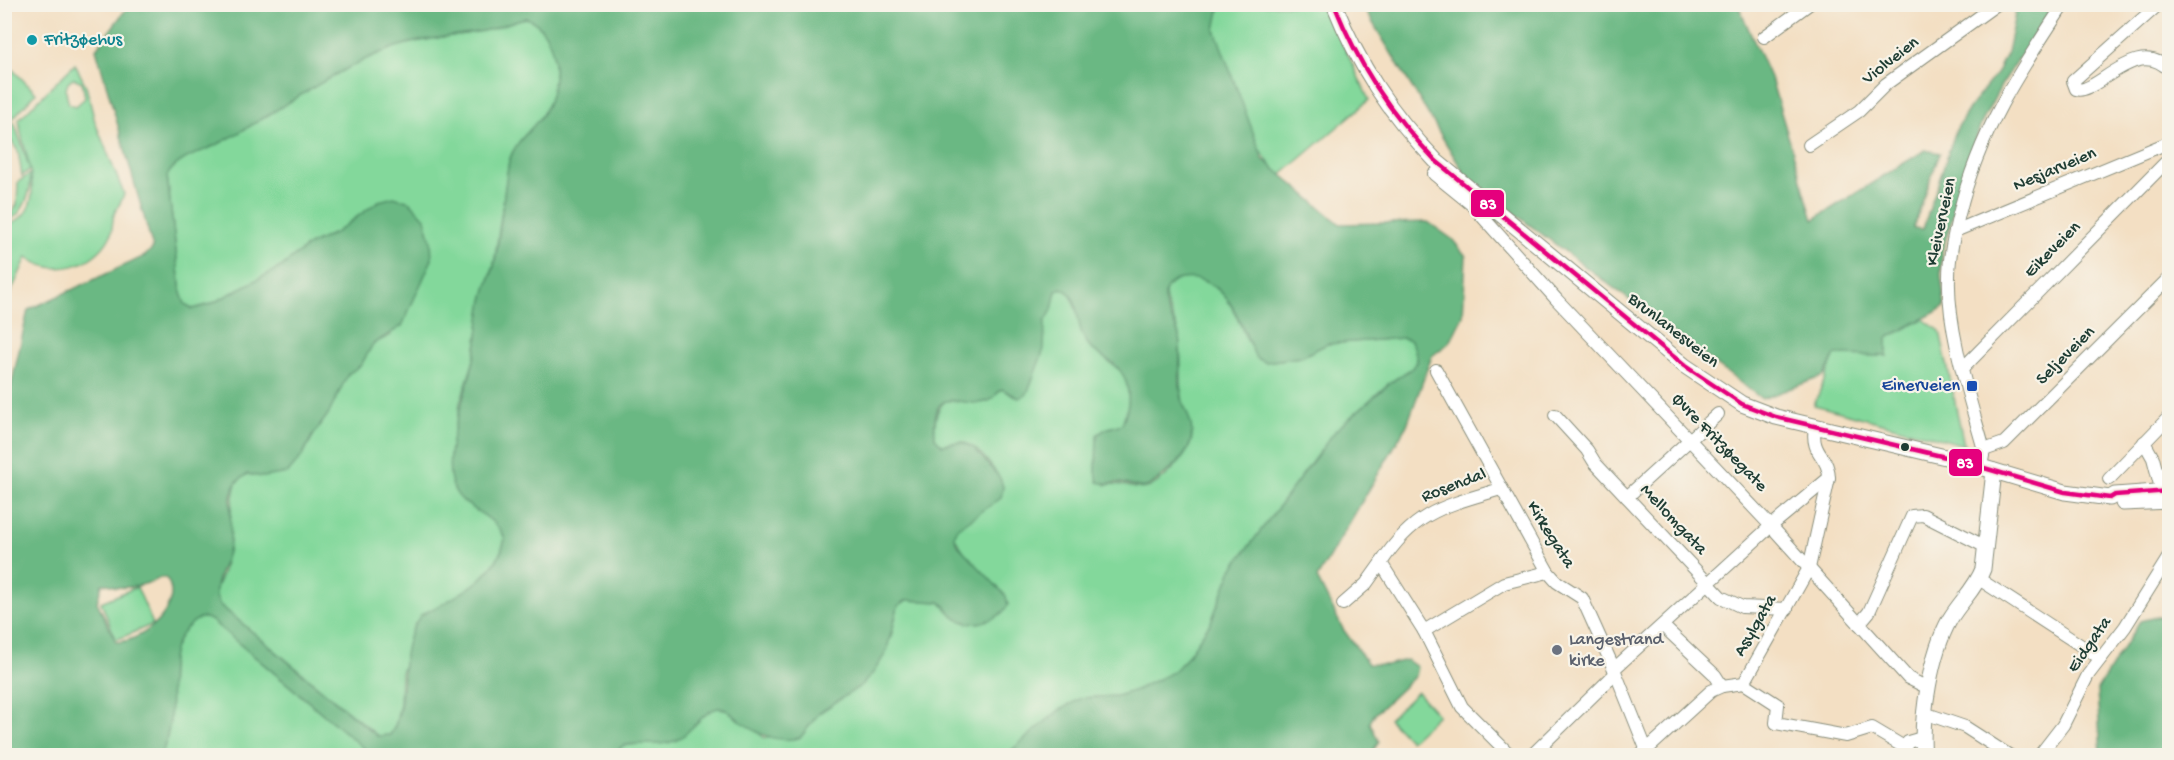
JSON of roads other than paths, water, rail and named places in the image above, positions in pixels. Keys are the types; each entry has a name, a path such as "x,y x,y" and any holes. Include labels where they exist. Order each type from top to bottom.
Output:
{"main road":[{"name":"Brunlanesveien","path":"1334,4 1355,54 1378,93 1419,144 1452,176 1709,384 1764,413 1987,469 2065,492 2110,498 2115,502 2125,504 2166,497"},
{"path":"1924,756 1922,738 1928,688 1946,626 1979,579 1986,547 1987,469"}],"street":[{"path":"1764,37 1809,4"},
{"name":"Violveien","path":"1809,145 1859,111 1886,84 1997,4"},
{"name":"Kleiverveien","path":"1987,469 1963,368 1948,278 1955,231 1975,159 1995,113 2017,73 2064,4"},
{"path":"2159,4 2075,76 2073,81 2076,89 2087,89 2112,70 2139,59 2164,65 2169,71"},
{"name":"Nesjarveien","path":"1955,231 2169,142"},
{"name":"Eikeveien","path":"1963,368 2169,158"},
{"name":"Øvre Fritzøegate","path":"1434,174 1471,204 1771,526 1908,678 1928,688"},
{"name":"Seljeveien","path":"1984,450 2004,443 2169,277"},
{"name":"Rosendal","path":"1343,604 1366,584 1394,543 1415,522 1441,507 1501,489 1436,370"},
{"path":"1628,497 1688,439 1718,414"},
{"name":"Mellomgata","path":"1555,415 1720,597 1734,605 1787,609"},
{"path":"2109,479 2169,416"},
{"path":"1531,756 1708,584 1771,526 1829,478 1827,465 1814,446 1815,427"},
{"path":"2144,442 2153,458 2166,497"},
{"name":"Asylgata","path":"1646,754 1711,691 1722,686 1744,682 1809,568 1829,478"},
{"name":"Kirkegata","path":"1501,489 1548,572 1557,582 1582,598 1615,672 1646,754"},
{"path":"1859,624 1869,612 1912,516 1923,516 1986,547"},
{"name":"Eidgata","path":"2039,756 2063,725 2100,658 2125,627 2169,555"},
{"path":"1381,563 1424,631 1462,707 1511,756"},
{"path":"1424,631 1504,584 1548,572"},
{"path":"1979,579 2100,658"},
{"path":"1663,626 1715,675 1722,686"},
{"path":"1744,682 1778,705 1776,723 1846,736 1872,728 1902,751 1911,740 1922,738"},
{"path":"1924,713 1965,727 1995,744 2010,756"}],"place":[{"name":"Fritzøehus","path":"32,40"},
{"name":"Einerveien","path":"1972,386"},
{"name":"Langestrand kirke","path":"1557,650"}]}
